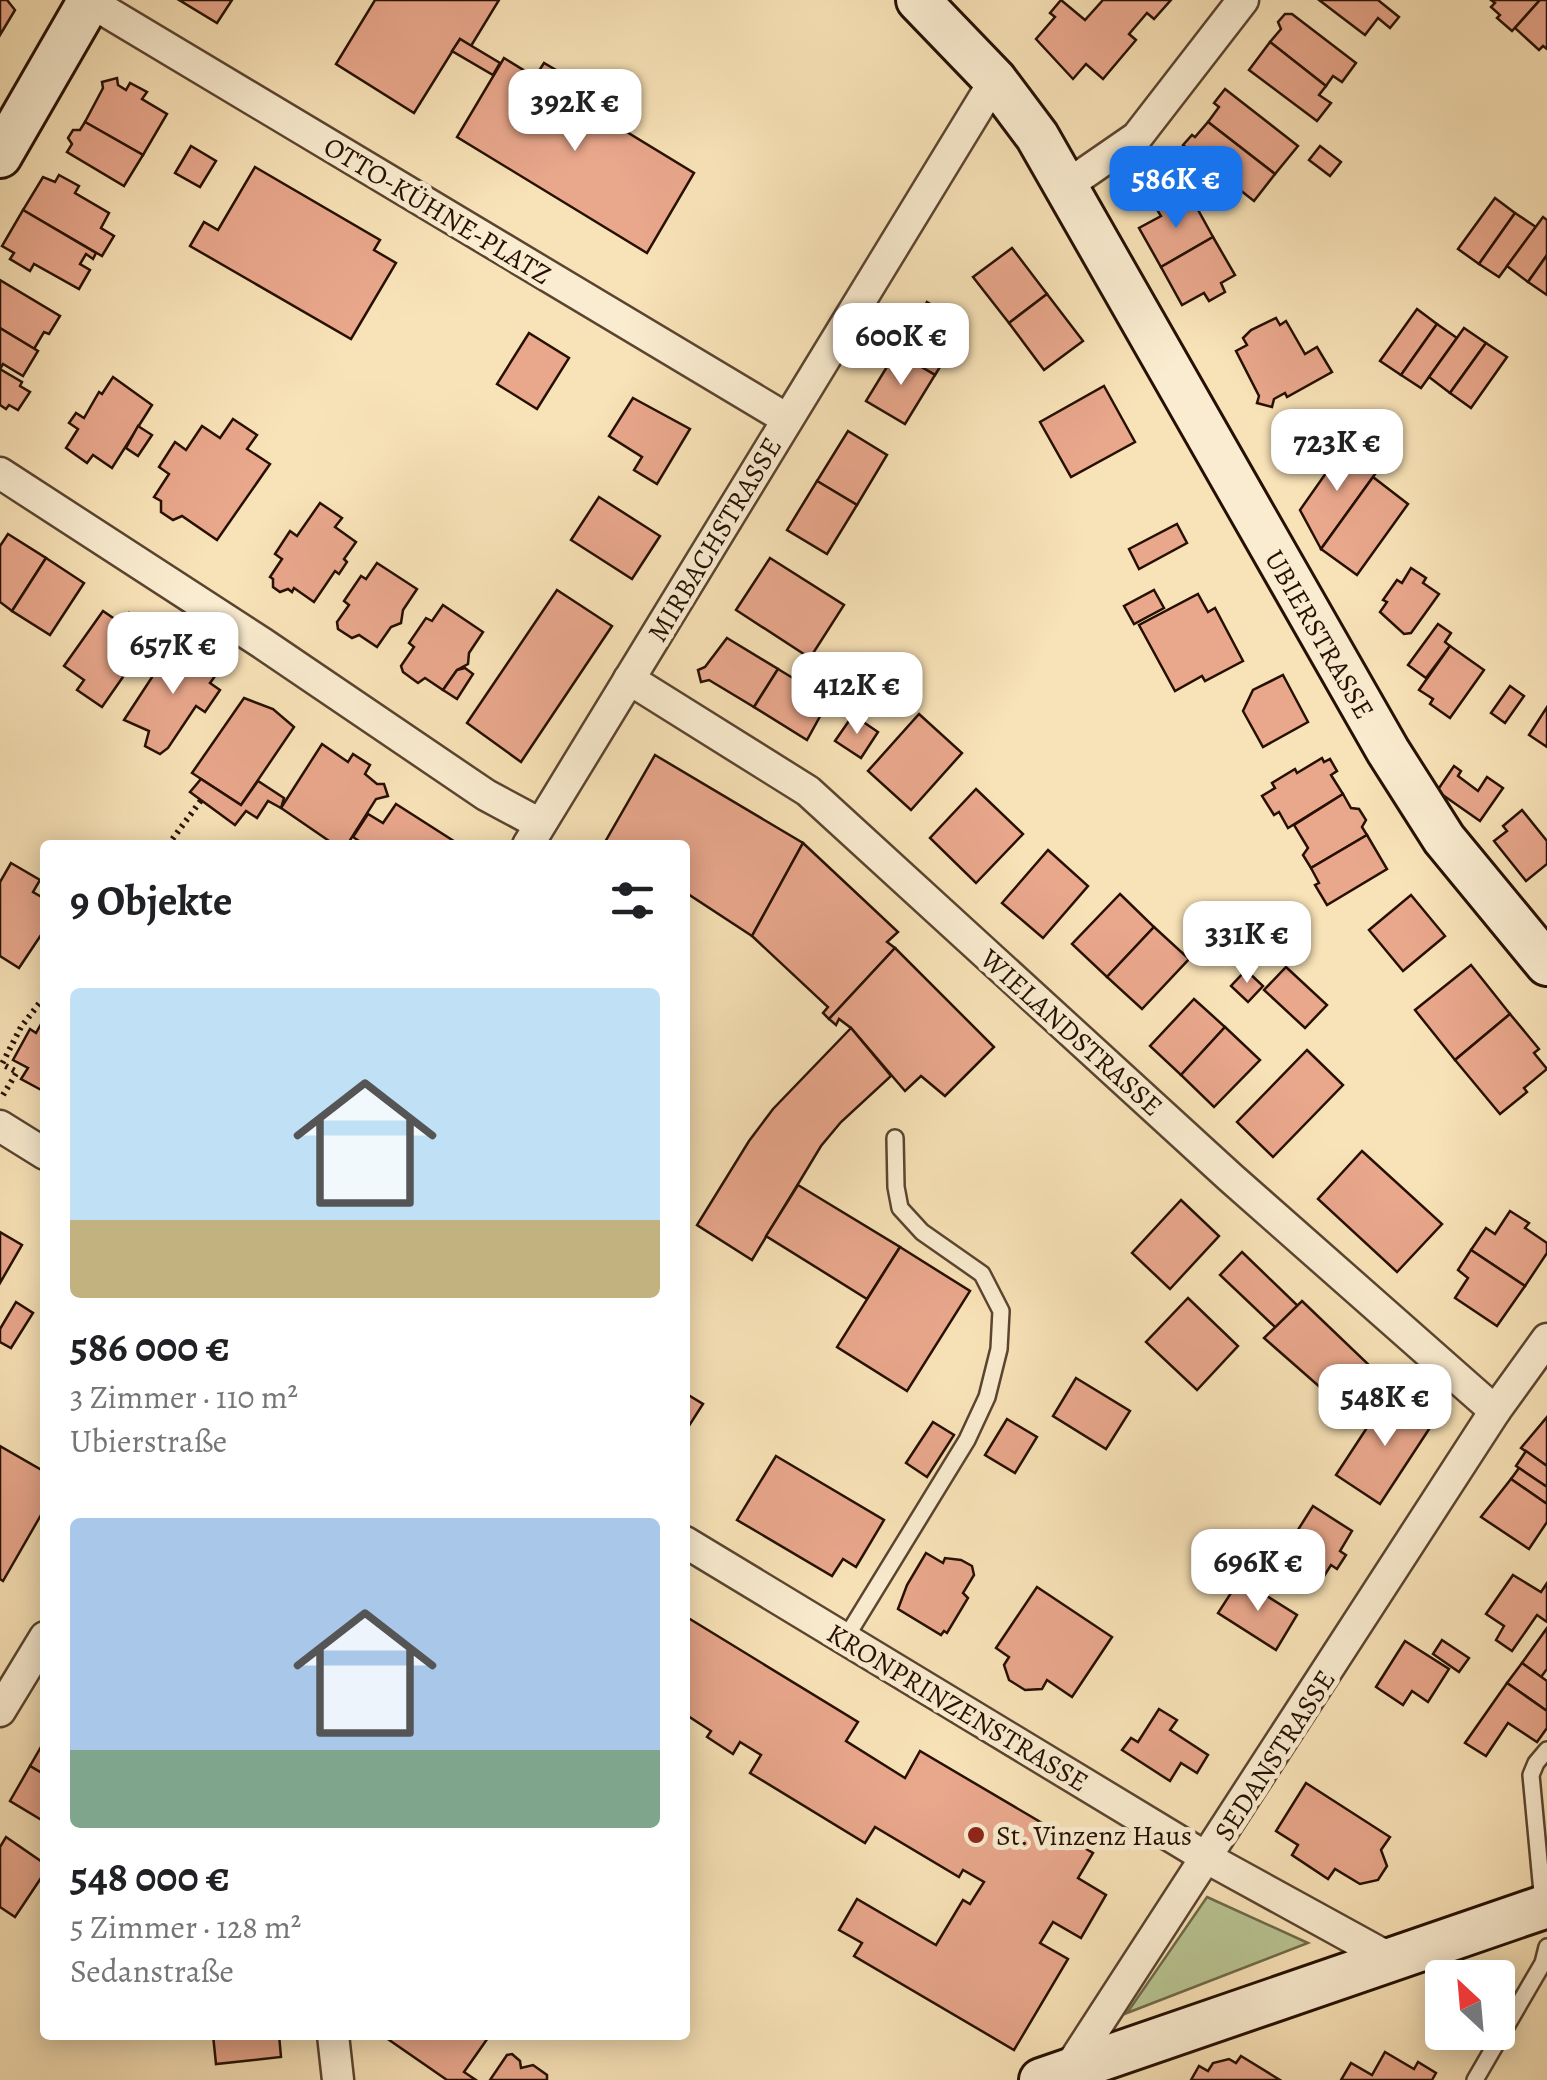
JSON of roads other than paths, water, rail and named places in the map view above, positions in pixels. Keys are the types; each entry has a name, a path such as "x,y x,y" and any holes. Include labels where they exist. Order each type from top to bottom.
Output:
{"main road":[{"path":"0,156 88,0"},
{"path":"918,0 995,80"},
{"name":"UBIERSTRASSE","path":"995,80 1037,136 1388,751 1444,839 1547,964"},
{"path":"1055,2075 1389,1958 1546,1920"}],"street":[{"name":"OTTO-KÜHNE-PLATZ","path":"88,0 787,419"},
{"path":"1066,186 1138,137 1244,0"},
{"name":"MIRBACHSTRASSE","path":"534,835 995,80"},
{"path":"0,474 486,795 534,835"},
{"name":"WIELANDSTRASSE","path":"629,679 808,792 1217,1165 1496,1412"},
{"path":"0,1126 40,1151"},
{"name":"SEDANSTRASSE","path":"1055,2075 1207,1858 1547,1339"},
{"name":"KRONPRINZENSTRASSE","path":"690,1545 1207,1858 1389,1958"},
{"path":"0,1711 40,1645"},
{"path":"334,2040 338,2080"}],"lane":[{"path":"845,1639 967,1440 987,1397 998,1349 1000,1312 982,1274 922,1232 900,1208 895,1138"},
{"path":"1475,2080 1543,1963 1546,1920 1531,1775 1547,1750"}],"place":[{"name":"St. Vinzenz Haus","path":"976,1835"}]}
